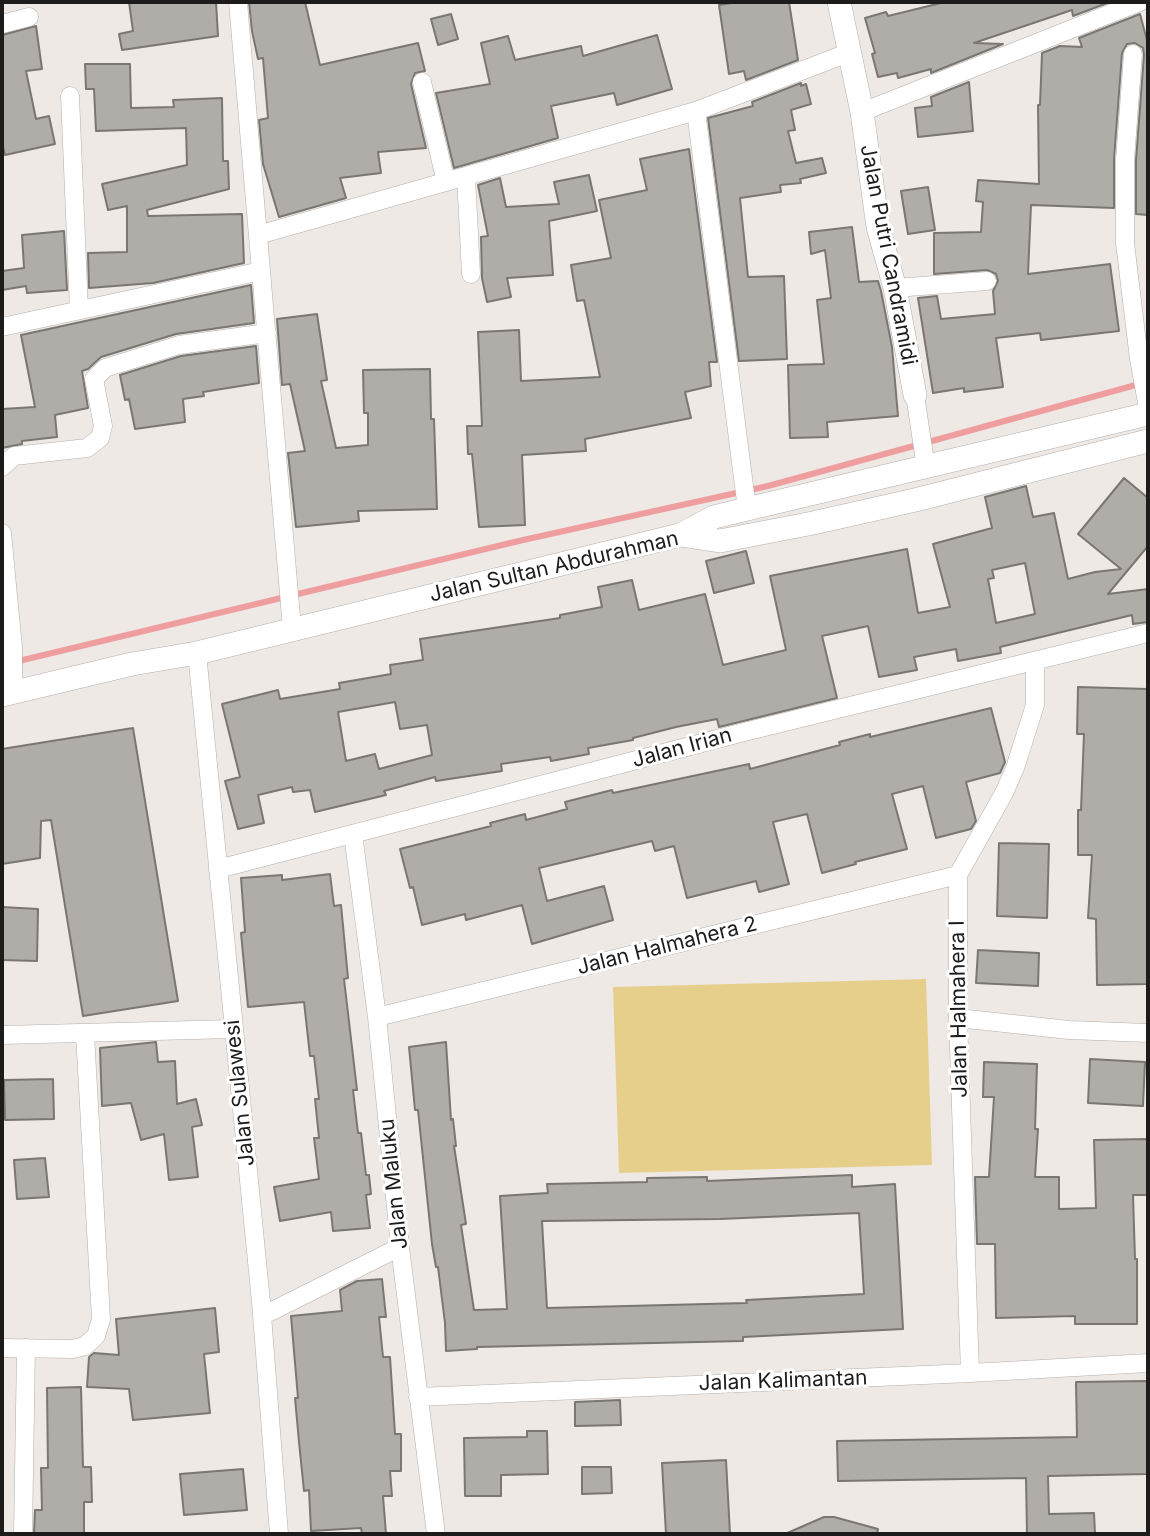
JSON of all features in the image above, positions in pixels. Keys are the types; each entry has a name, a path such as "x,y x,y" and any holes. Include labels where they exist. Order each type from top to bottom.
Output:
{"street":[{"path":"237,2 291,617"},
{"name":"Jalan Putri Candramidi","path":"839,2 862,112 878,227 895,288 926,466"},
{"path":"862,112 1140,2"},
{"path":"2,24 29,17"},
{"path":"258,235 696,111 848,53"},
{"path":"680,536 714,517 926,466 1147,407 1125,243 1125,160 1133,54"},
{"path":"422,82 446,182"},
{"path":"70,96 79,310"},
{"path":"696,111 747,508"},
{"path":"466,176 471,274"},
{"path":"2,327 261,271"},
{"path":"895,288 987,281"},
{"path":"2,467 14,456 79,450 87,448 100,438 103,426 94,379 105,368 179,345 267,333"},
{"name":"Jalan Sultan Abdurahman","path":"9,692 132,664 197,653 291,617 680,536 720,541 813,523 1148,441"},
{"path":"2,533 13,647 9,692"},
{"name":"Jalan Irian","path":"218,869 744,732 1148,633"},
{"name":"Jalan Sulawesi","path":"197,653 262,1316 279,1534"},
{"name":"Jalan Halmahera I","path":"970,1373 958,1018 958,875 1015,768 1035,705 1035,661"},
{"name":"Jalan Maluku","path":"353,834 436,1534"},
{"name":"Jalan Halmahera 2","path":"376,1017 958,875"},
{"path":"958,1018 1069,1030 1148,1032"},
{"path":"2,1035 233,1029"},
{"path":"2,1348 73,1349 85,1346 96,1336 101,1318 85,1034"},
{"path":"262,1316 400,1247"},
{"path":"23,1534 26,1348"},
{"name":"Jalan Kalimantan","path":"418,1396 1148,1363"}],"shaded area":[{"path":"926,979 932,1165 619,1173 613,987"}],"building":[{"path":"129,2 216,2 218,36 122,50 119,34 133,31"},
{"path":"249,2 305,2 320,65 418,43 425,71 415,73 411,84 426,148 378,152 381,173 340,178 346,198 279,217 263,164 259,120 268,118 263,58 258,59"},
{"path":"738,2 789,2 798,60 746,80 744,71 729,74 719,5"},
{"path":"945,2 1110,2 1073,16 1072,10 974,43 1003,44 931,73 931,69 898,78 897,73 878,77 872,54 875,53 865,18 886,12 888,16"},
{"path":"451,14 458,39 438,45 431,19"},
{"path":"1140,14 1148,44 1148,215 1136,214 1136,160 1144,55 1143,48 1135,43 1127,44 1122,53 1114,159 1114,208 1031,205 1028,274 1110,264 1119,331 1041,340 1040,333 996,338 1003,387 964,392 964,388 933,393 918,298 937,296 941,319 995,314 993,291 998,281 996,274 987,270 934,274 934,233 981,232 983,202 976,201 978,180 1039,184 1038,105 1042,53 1060,46 1082,47 1079,38"},
{"path":"36,26 42,69 26,71 36,119 49,116 55,144 5,155 2,142 2,35"},
{"path":"657,35 672,89 617,105 614,93 551,106 558,138 454,168 436,93 490,84 481,43 508,36 515,60 581,46 583,56"},
{"path":"85,64 130,64 131,108 174,107 173,100 222,98 223,161 228,161 229,189 147,210 148,216 242,214 244,263 153,283 89,288 88,253 127,252 127,206 108,210 102,184 187,165 186,128 96,131 94,89 86,89"},
{"path":"969,82 973,131 918,137 915,108 932,106 931,97"},
{"path":"801,83 801,86 806,84 811,104 791,110 795,130 788,131 796,163 822,158 826,173 800,179 801,183 780,185 781,192 740,198 748,277 784,276 787,359 739,361 708,118 753,106 752,102"},
{"path":"689,149 717,362 709,362 711,386 685,392 691,418 585,439 586,451 522,455 525,525 479,527 472,454 468,454 467,426 482,426 478,332 519,330 521,381 600,377 584,300 577,301 571,265 611,258 599,200 647,190 640,159"},
{"path":"589,175 597,211 549,221 553,275 507,278 511,297 487,302 482,278 481,237 488,236 478,185 500,178 506,207 559,204 554,182"},
{"path":"928,187 935,230 908,234 901,191"},
{"path":"852,227 859,282 878,281 881,291 892,347 898,416 827,422 828,437 790,438 788,365 824,364 817,300 831,298 825,250 811,254 809,232"},
{"path":"64,231 67,290 27,293 26,286 2,290 2,271 24,268 22,235"},
{"path":"251,285 254,323 176,334 101,357 82,371 88,408 55,415 57,437 22,441 22,444 2,448 2,409 35,407 21,335"},
{"path":"317,314 327,380 321,381 336,448 368,445 368,413 364,413 363,370 430,369 437,509 358,511 359,521 296,527 288,453 305,451 290,384 282,385 277,319"},
{"path":"256,346 259,383 203,392 204,396 183,399 185,422 135,429 129,399 125,400 120,375 181,356"},
{"path":"1124,478 1148,498 1148,546 1108,594 1148,589 1148,622 1133,624 1132,615 1000,647 1001,653 958,661 956,649 914,657 917,670 879,677 868,626 822,636 837,698 719,727 717,719 676,727 633,740 588,748 589,754 551,761 550,757 501,764 502,771 436,781 435,777 384,791 386,795 315,812 310,790 293,792 292,787 258,795 264,823 238,829 225,781 240,777 222,704 278,690 280,699 340,689 339,683 391,674 390,665 423,660 420,639 560,618 560,615 602,607 598,587 632,580 639,610 705,594 723,665 786,650 770,576 907,549 918,613 950,607 933,544 992,528 985,497 1026,486 1033,517 1054,513 1068,579 1121,569 1078,534","holes":["1025,563 1035,614 996,623 988,579 994,578 992,570","395,702 400,729 427,725 432,755 379,769 375,754 346,761 338,712"]},
{"path":"746,551 754,583 714,593 706,561"},
{"path":"1078,687 1148,689 1148,984 1097,985 1096,919 1088,918 1092,855 1078,855 1078,810 1081,810 1084,734 1077,734"},
{"path":"991,708 1005,762 1000,773 966,782 976,821 971,829 936,838 923,786 892,794 907,849 822,873 807,814 773,822 789,884 759,892 756,881 687,898 674,846 655,851 652,841 539,868 547,901 604,886 613,920 532,944 522,905 466,920 465,914 422,925 400,849 491,826 490,823 525,814 526,820 567,809 565,802 612,790 613,793 749,764 750,769 840,745 839,742 870,734 870,737"},
{"path":"133,728 178,1001 83,1016 51,820 41,821 40,858 2,864 2,749"},
{"path":"999,843 1049,844 1047,918 997,916"},
{"path":"330,874 334,906 341,905 348,978 344,979 357,1090 353,1090 358,1133 361,1133 371,1194 366,1195 370,1228 333,1231 331,1212 280,1221 274,1187 319,1179 314,1138 319,1138 315,1099 319,1099 314,1056 310,1056 304,1002 248,1007 241,933 245,932 241,878 282,875 282,880"},
{"path":"2,907 38,909 37,961 2,960"},
{"path":"978,950 1039,953 1038,986 976,983"},
{"path":"156,1042 158,1062 175,1061 177,1104 196,1099 202,1125 192,1127 198,1177 169,1180 164,1134 141,1140 131,1103 102,1106 100,1048"},
{"path":"446,1042 451,1120 453,1119 454,1146 466,1224 461,1225 474,1310 507,1309 500,1196 548,1193 547,1184 647,1182 647,1178 707,1177 707,1181 852,1175 852,1187 895,1184 903,1329 743,1337 743,1341 477,1347 446,1351 445,1323 438,1267 432,1244 409,1047","holes":["859,1213 864,1294 746,1300 747,1303 547,1308 542,1221 720,1219"]},
{"path":"1090,1059 1145,1062 1143,1106 1088,1103"},
{"path":"984,1062 1037,1064 1035,1129 1038,1129 1035,1177 1059,1177 1059,1209 1096,1208 1094,1140 1148,1139 1148,1195 1133,1195 1137,1324 1075,1324 1075,1316 996,1318 995,1244 977,1244 975,1177 989,1177 994,1097 983,1097"},
{"path":"53,1079 54,1119 5,1120 4,1080"},
{"path":"45,1158 49,1197 17,1199 14,1160"},
{"path":"382,1279 386,1317 379,1317 383,1357 390,1357 395,1434 401,1434 401,1471 390,1471 392,1496 383,1496 386,1534 362,1534 361,1528 311,1531 309,1490 304,1491 299,1442 291,1316 342,1311 340,1290 357,1281"},
{"path":"215,1308 219,1352 204,1354 210,1413 133,1420 129,1389 87,1387 89,1357 94,1353 119,1355 116,1319"},
{"path":"1148,1381 1148,1474 1048,1476 1049,1514 1094,1513 1095,1534 1027,1534 1026,1478 838,1481 837,1441 1077,1437 1076,1382"},
{"path":"81,1387 83,1467 91,1467 92,1502 84,1502 84,1534 34,1534 35,1510 42,1510 41,1468 48,1468 47,1388"},
{"path":"620,1400 621,1425 575,1426 575,1402"},
{"path":"527,1431 547,1431 548,1474 501,1475 501,1496 465,1496 464,1438 527,1437"},
{"path":"726,1460 730,1534 666,1534 662,1463"},
{"path":"582,1467 611,1467 612,1493 582,1494"},
{"path":"243,1469 247,1510 184,1515 180,1474"},
{"path":"824,1517 834,1517 878,1529 877,1534 785,1534"}],"waterway":[{"path":"2,665 523,540 768,486 1143,383"}]}
